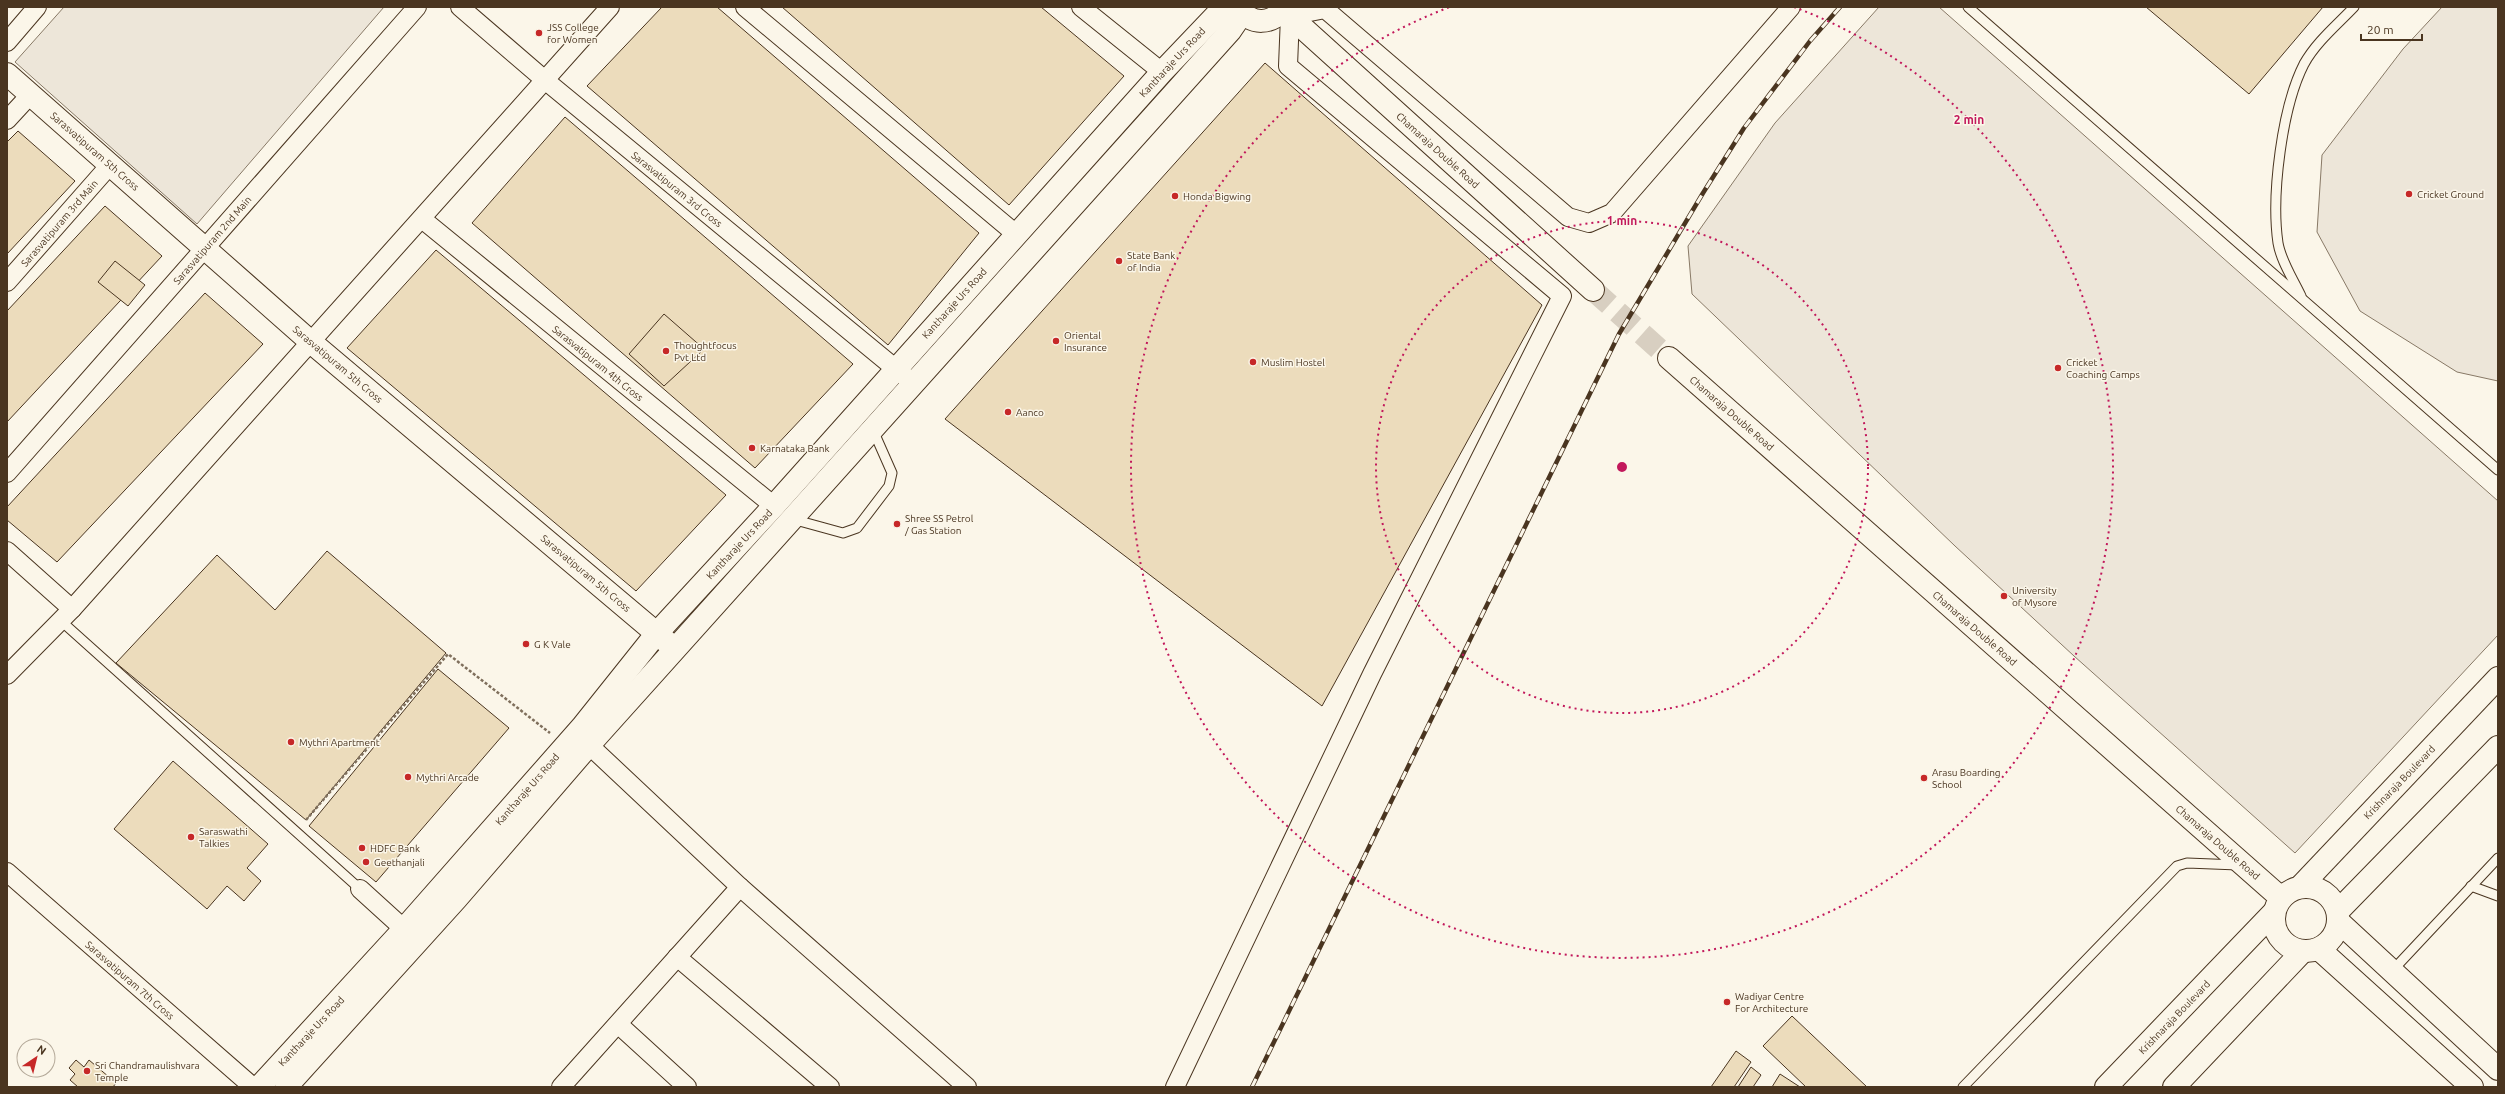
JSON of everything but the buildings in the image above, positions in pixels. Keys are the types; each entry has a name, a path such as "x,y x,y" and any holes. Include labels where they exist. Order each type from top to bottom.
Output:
{"street":[{"path":"7,42 37,7"},
{"name":"Sarasvatipuram 2nd Main","path":"7,473 417,7"},
{"name":"Sarasvatipuram 3rd Cross","path":"460,7 546,81 913,383"},
{"path":"7,675 66,615 312,343 546,81 610,7"},
{"path":"746,7 1016,234"},
{"path":"1081,7 1162,72"},
{"path":"1236,9 1255,20 1263,21 1271,20 1286,11 1325,9 1568,217 1589,223 1612,213 1791,7"},
{"name":"Kantharaje Urs Road","path":"259,1087 404,929 566,745 657,633 774,506 1162,72 1236,9"},
{"name":"Kantharaje Urs Road","path":"286,1087 456,898 589,745 1230,31 1236,9"},
{"path":"1175,1087 1372,674 1562,296 1288,66 1286,11"},
{"name":"Chamaraja Double Road","path":"1286,11 1593,290"},
{"name":"Sarasvatipuram 5th Cross","path":"7,74 312,343 675,649"},
{"path":"7,120 31,94"},
{"name":"Sarasvatipuram 3rd Main","path":"7,282 110,165"},
{"name":"Sarasvatipuram 4th Cross","path":"422,219 774,506"},
{"name":"Chamaraja Double Road","path":"1669,358 2245,866 2278,905"},
{"path":"7,551 66,615"},
{"name":"Krishnaraja Boulevard","path":"2300,886 2498,678"},
{"path":"589,745 740,888 967,1087"},
{"path":"2174,1087 2311,950 2332,938 2339,917 2498,747"},
{"name":"Sarasvatipuram 7th Cross","path":"7,872 253,1087"},
{"path":"2472,1087 2311,950 2292,948 2284,942 2277,933 2278,905 2290,890 2300,886 2320,889 2328,894 2339,917 2390,972 2498,1069"},
{"path":"360,888 404,929"},
{"path":"561,1087 740,888"},
{"name":"Krishnaraja Boulevard","path":"2106,1087 2278,905"},
{"path":"678,957 830,1087"},
{"path":"618,1024 687,1087"}],"lane":[{"path":"1968,7 2498,470"},
{"path":"2302,299 2279,244 2276,205 2281,151 2295,86 2305,63 2322,40 2354,7"},
{"path":"792,519 843,533 857,528 890,486 892,473 872,429"},
{"path":"66,615 360,888"},
{"path":"2390,972 2498,858"},
{"path":"1963,1087 2177,866 2187,863 2245,866"},
{"path":"2471,886 2498,896"}],"path":[{"path":"306,820 448,654 566,745"}],"shaded area":[{"path":"64,7 384,7 197,224 15,62"},
{"name":"Cricket Coaching Camps","path":"1879,7 1939,7 2498,501 2498,635 2295,853 2074,656 1955,546 1692,294 1688,246 1775,123"},
{"name":"Cricket Ground","path":"2442,7 2498,7 2498,381 2457,372 2360,311 2317,232 2322,155 2403,49"}],"tunnel":[{"path":"1593,290 1669,358"}],"railway":[{"path":"1252,1087 1619,334 1703,193 1744,128 1810,41 1840,7"}],"place":[{"name":"JSS College for Women","path":"539,33"},
{"name":"Cricket Ground","path":"2409,194"},
{"name":"Honda Bigwing","path":"1175,196"},
{"name":"State Bank of India","path":"1119,261"},
{"name":"Oriental Insurance","path":"1056,341"},
{"name":"Thoughtfocus Pvt Ltd","path":"666,351"},
{"name":"Muslim Hostel","path":"1253,362"},
{"name":"Cricket Coaching Camps","path":"2058,368"},
{"name":"Aanco","path":"1008,412"},
{"name":"Karnataka Bank","path":"752,448"},
{"name":"Shree SS Petrol / Gas Station","path":"897,524"},
{"name":"University of Mysore","path":"2004,596"},
{"name":"G K Vale","path":"526,644"},
{"name":"Mythri Apartment","path":"291,742"},
{"name":"Mythri Arcade","path":"408,777"},
{"name":"Arasu Boarding School","path":"1924,778"},
{"name":"Saraswathi Talkies","path":"191,837"},
{"name":"HDFC Bank","path":"362,848"},
{"name":"Geethanjali","path":"366,862"},
{"name":"Wadiyar Centre For Architecture","path":"1727,1002"},
{"name":"Sri Chandramaulishvara Temple","path":"87,1071"}]}
